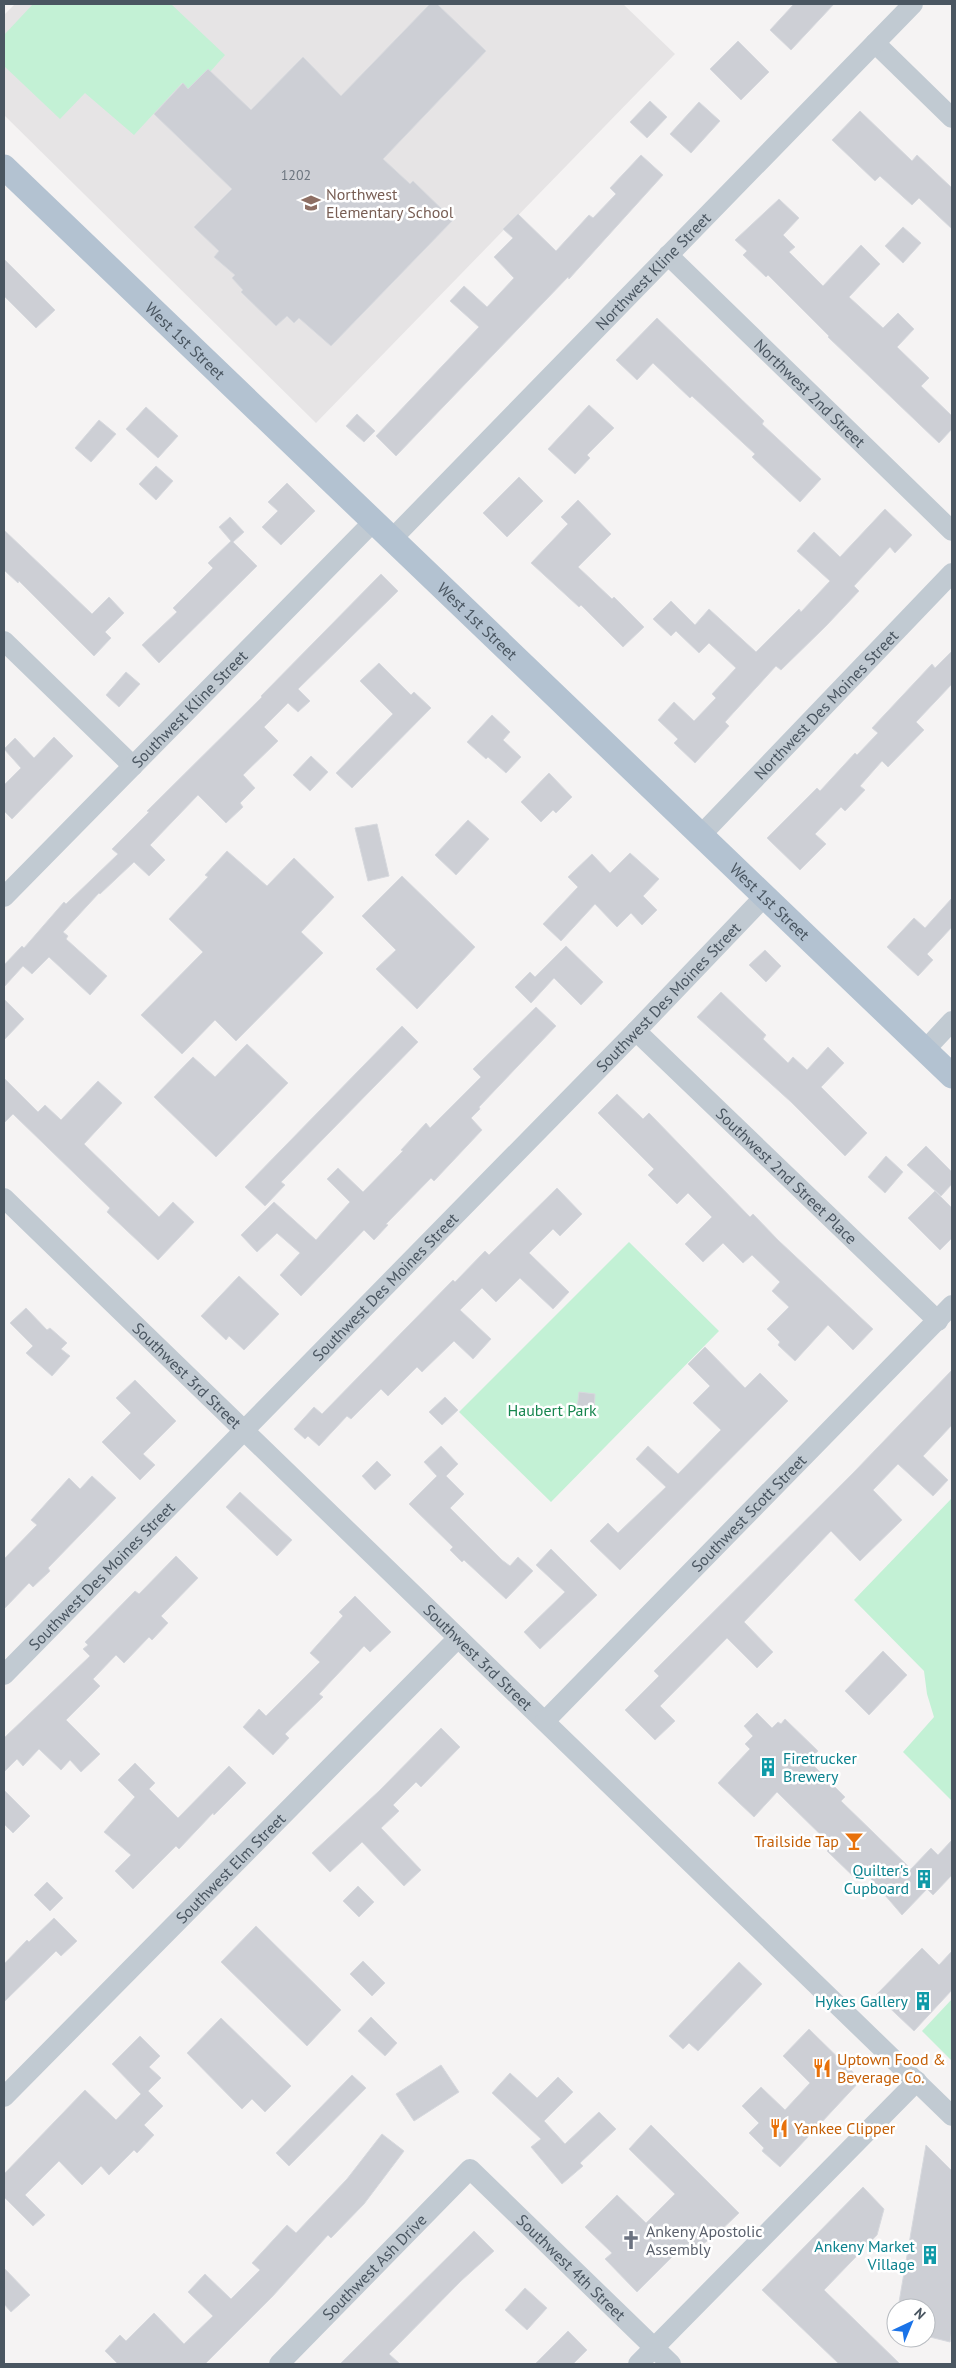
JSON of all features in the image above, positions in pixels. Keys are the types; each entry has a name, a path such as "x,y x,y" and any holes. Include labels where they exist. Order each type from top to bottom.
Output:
{"main road":[{"name":"West 1st Street","path":"4,166 952,1076"}],"street":[{"name":"Northwest Kline Street","path":"392,539 913,4"},
{"path":"875,44 952,118"},
{"name":"Northwest 2nd Street","path":"668,255 952,531"},
{"name":"Southwest Kline Street","path":"4,897 373,522"},
{"name":"Northwest Des Moines Street","path":"700,836 952,573"},
{"path":"4,641 133,766"},
{"name":"Southwest Des Moines Street","path":"4,1675 636,1031 764,897"},
{"path":"925,1050 952,1021"},
{"name":"Southwest 2nd Street Place","path":"636,1031 938,1321"},
{"name":"Southwest 3rd Street","path":"4,1198 952,2116"},
{"name":"Southwest Scott Street","path":"545,1721 952,1305"},
{"name":"Southwest Elm Street","path":"4,2097 458,1638"},
{"path":"638,2364 917,2082"},
{"name":"Southwest 4th Street","path":"470,2169 672,2364"},
{"name":"Southwest Ash Drive","path":"278,2364 470,2169"}],"shaded area":[{"name":"Northwest Elementary School","path":"15,4 623,4 675,54 316,423 4,115 4,15"}],"green space":[{"path":"33,4 171,4 225,55 210,72 207,70 188,89 182,83 134,135 85,93 60,119 4,66 4,35"},
{"name":"Haubert Park","path":"629,1242 719,1331 551,1502 459,1412"},
{"path":"952,1498 952,1801 903,1752 934,1717 927,1694 924,1671 854,1600"},
{"path":"952,1999 952,2061 922,2031"}],"building":[{"name":"Northwest Elementary School","path":"430,4 437,4 486,51 383,159 410,184 413,181 453,220 331,346 299,318 294,323 287,316 276,326 241,292 243,290 232,278 235,275 214,257 219,251 194,227 232,189 154,114 183,83 188,89 208,69 251,110 303,57 341,96"},
{"path":"794,4 834,4 791,50 770,30"},
{"path":"738,41 769,72 741,100 710,69"},
{"path":"650,101 667,117 647,138 630,122"},
{"path":"699,102 720,121 691,153 670,134"},
{"path":"860,111 912,161 917,155 952,188 952,229 919,198 912,205 880,176 875,181 832,140"},
{"path":"641,155 663,175 569,279 568,277 396,456 376,436 479,327 450,301 464,286 487,307 514,278 494,257 513,238 503,229 518,214 556,251 589,215 593,218 616,194 610,188"},
{"path":"779,199 799,218 783,235 795,247 789,252 823,286 861,245 880,264 849,297 883,328 898,313 914,329 897,347 929,378 921,386 952,416 952,429 939,443 828,337 768,275 766,277 743,255 747,251 735,240"},
{"path":"903,227 921,243 903,263 885,246"},
{"path":"4,259 55,310 36,328 4,296"},
{"path":"657,318 764,421 762,424 821,479 800,502 752,457 755,454 653,363 637,380 616,360"},
{"path":"589,405 614,428 587,455 590,458 575,474 548,449"},
{"path":"146,407 178,436 158,458 126,429"},
{"path":"357,414 375,431 364,442 346,426"},
{"path":"99,420 116,434 91,462 75,448"},
{"path":"156,466 173,481 156,500 139,484"},
{"path":"519,477 543,501 507,537 483,513"},
{"path":"287,483 315,511 281,545 262,527 278,511 268,502"},
{"path":"578,500 611,534 578,567 612,599 614,597 644,627 623,647 581,605 579,607 531,563 568,524 561,517"},
{"path":"885,509 912,535 895,553 890,547 854,586 859,591 826,626 781,670 776,666 725,722 729,726 695,763 674,743 678,739 658,720 674,702 694,721 716,698 712,694 736,668 709,643 699,653 676,631 671,636 653,619 671,601 695,625 709,609 756,652 799,609 801,612 830,581 797,551 814,532 840,557"},
{"path":"230,517 244,532 233,542 257,566 159,663 142,645 177,612 173,608 213,568 208,563 231,541 219,527"},
{"path":"4,530 92,614 109,597 124,613 105,632 111,638 94,656 19,581 18,583 4,570"},
{"path":"381,574 398,591 298,689 310,701 298,712 288,703 264,727 278,741 243,775 255,788 240,803 243,807 226,823 198,795 150,845 165,860 149,876 134,862 99,893 63,932 68,936 66,939 107,976 90,995 49,957 32,974 23,966 4,987 4,965 22,946 24,948 64,902 66,904 118,854 112,849 149,812 147,811 262,697"},
{"path":"952,651 952,684 916,722 924,730 888,767 882,761 860,786 865,790 845,811 841,807 815,834 826,844 800,870 767,838 817,788 820,791 855,753 857,755 878,733 872,728 932,664 935,668"},
{"path":"379,663 411,695 414,692 431,708 352,788 336,773 393,714 360,681"},
{"path":"126,672 140,684 119,707 106,695"},
{"path":"492,715 510,732 503,740 521,757 506,773 467,742"},
{"path":"54,737 73,756 12,819 4,811 4,785 21,768 4,749 15,738 34,758"},
{"path":"311,756 328,772 310,791 293,775"},
{"path":"549,773 572,797 556,813 553,810 541,822 521,802"},
{"path":"468,820 489,839 456,875 435,855"},
{"path":"377,824 389,876 368,881 355,828"},
{"path":"227,851 267,886 294,858 334,897 301,932 323,953 236,1041 215,1020 182,1054 141,1015 203,952 169,919 208,877 205,875"},
{"path":"630,853 659,879 643,896 657,910 642,925 631,913 617,927 595,904 561,941 543,924 578,887 568,877 592,854 610,873"},
{"path":"402,876 475,947 417,1009 376,969 396,950 362,916"},
{"path":"952,898 952,927 927,954 933,960 918,976 887,947 914,918 925,928"},
{"path":"566,946 603,982 581,1005 554,978 531,1003 515,987 530,972 535,977"},
{"path":"765,950 781,966 766,982 749,965"},
{"path":"721,992 766,1035 763,1039 788,1063 793,1057 807,1070 828,1047 844,1063 821,1087 867,1133 845,1156 791,1102 697,1017"},
{"path":"4,999 24,1019 4,1040"},
{"path":"536,1007 556,1026 479,1107 480,1109 471,1118 482,1130 434,1181 431,1178 386,1224 388,1225 374,1240 364,1230 301,1296 280,1275 300,1253 277,1233 257,1252 241,1235 274,1202 316,1240 350,1202 327,1179 338,1168 363,1192 403,1151 401,1150 426,1123 430,1128 481,1077 473,1069"},
{"path":"402,1026 418,1042 281,1182 285,1185 265,1206 245,1187"},
{"path":"247,1044 288,1083 216,1157 154,1097 193,1057 215,1077"},
{"path":"4,1078 38,1112 45,1105 61,1120 98,1081 122,1103 84,1144 159,1217 173,1202 194,1222 158,1260 107,1212 110,1208 13,1114 4,1123"},
{"path":"617,1094 643,1119 649,1113 750,1217 753,1214 873,1329 853,1350 828,1325 795,1361 778,1345 780,1342 767,1329 789,1307 772,1291 780,1282 752,1255 743,1263 723,1243 703,1262 685,1244 712,1217 688,1193 677,1204 648,1175 654,1169 598,1113"},
{"path":"926,1146 952,1172 952,1184 941,1196 907,1165"},
{"path":"886,1156 903,1172 885,1193 868,1177"},
{"path":"557,1188 582,1214 560,1236 553,1229 529,1253 569,1292 553,1309 520,1278 496,1302 482,1288 460,1310 491,1339 473,1359 454,1341 422,1372 417,1367 388,1396 381,1389 351,1419 347,1416 319,1446 308,1436 305,1439 294,1429 314,1407 322,1414 453,1280 455,1282 485,1251 489,1255"},
{"path":"935,1191 952,1208 952,1238 940,1250 908,1218"},
{"path":"239,1276 279,1314 244,1350 229,1336 226,1340 201,1316"},
{"path":"26,1308 47,1330 50,1328 67,1343 61,1349 70,1356 52,1376 26,1353 33,1346 10,1323"},
{"path":"705,1347 745,1388 760,1373 788,1401 620,1570 590,1541 608,1523 618,1533 666,1487 636,1459 648,1446 678,1474 721,1430 693,1403 710,1386 688,1364"},
{"path":"952,1370 952,1425 923,1456 948,1480 933,1496 898,1464 873,1490 902,1520 860,1561 831,1531 744,1622 773,1652 757,1668 727,1638 660,1706 675,1721 655,1740 625,1710 659,1676 654,1671 854,1472"},
{"path":"135,1380 176,1421 143,1454 155,1465 140,1480 102,1442 131,1413 116,1398"},
{"path":"579,1392 595,1394 594,1411 577,1409"},
{"path":"445,1397 458,1410 442,1425 429,1412"},
{"path":"441,1446 458,1464 446,1476 464,1494 450,1508 502,1560 510,1566 518,1557 533,1571 506,1599 464,1560 462,1562 450,1550 453,1547 409,1504 437,1476 424,1462"},
{"path":"377,1461 391,1475 375,1490 362,1476"},
{"path":"92,1476 116,1498 48,1568 50,1571 33,1587 29,1583 4,1609 4,1559 37,1525 31,1520 69,1478 80,1489"},
{"path":"240,1492 292,1540 277,1556 226,1507"},
{"path":"551,1549 597,1595 540,1649 524,1632 565,1592 536,1565"},
{"path":"176,1556 198,1578 161,1616 168,1623 152,1640 149,1637 124,1663 116,1655 93,1679 100,1686 66,1720 100,1754 81,1772 70,1760 61,1770 39,1749 23,1766 17,1759 4,1772 4,1738 90,1656 83,1649 88,1645 85,1642 135,1591 139,1594"},
{"path":"355,1596 391,1632 370,1652 364,1646 319,1694 323,1697 285,1734 289,1738 273,1755 243,1727 259,1709 266,1716 320,1662 310,1653 343,1616 339,1612"},
{"path":"883,1651 907,1675 869,1715 845,1691"},
{"path":"757,1713 772,1728 778,1722 781,1724 785,1719 818,1751 808,1760 845,1797 841,1801 911,1869 931,1848 938,1855 952,1840 952,1875 933,1895 927,1889 902,1915 866,1873 858,1881 827,1851 832,1846 777,1792 754,1817 718,1783 750,1749 745,1744 753,1736 744,1726"},
{"path":"441,1728 460,1747 421,1787 416,1782 393,1805 399,1811 381,1828 421,1870 404,1886 362,1842 330,1872 312,1853 379,1791"},
{"path":"135,1763 155,1783 149,1789 178,1818 229,1766 246,1783 214,1815 213,1813 179,1849 176,1846 133,1889 115,1871 131,1855 104,1832 135,1797 118,1780"},
{"path":"4,1790 30,1816 13,1833 4,1824"},
{"path":"47,1882 63,1898 50,1911 34,1895"},
{"path":"358,1886 374,1902 359,1917 343,1901"},
{"path":"54,1918 77,1941 61,1956 56,1951 4,2002 4,1964 27,1940 29,1942"},
{"path":"256,1926 341,2010 307,2046 221,1962"},
{"path":"922,1948 939,1965 952,1951 952,1990 914,2031 876,1995"},
{"path":"363,1961 385,1983 372,1996 350,1974"},
{"path":"739,1962 762,1984 698,2051 689,2043 683,2049 669,2036"},
{"path":"371,2017 397,2043 385,2056 358,2031"},
{"path":"221,2018 291,2086 265,2112 252,2099 242,2109 187,2053"},
{"path":"809,2029 861,2080 780,2167 762,2151 764,2148 749,2133 759,2123 742,2106 761,2087 785,2110 810,2083 783,2056"},
{"path":"140,2036 160,2056 149,2067 161,2078 148,2091 163,2106 144,2125 154,2135 137,2153 134,2150 109,2175 101,2166 82,2185 59,2161 25,2195 45,2215 33,2226 4,2197 4,2174 85,2090 116,2120 141,2094 112,2064"},
{"path":"441,2065 459,2092 414,2121 396,2094"},
{"path":"510,2073 537,2098 558,2077 573,2092 544,2121 565,2144 599,2112 616,2129 580,2163 583,2166 562,2184 531,2147 541,2139 492,2093"},
{"path":"352,2075 366,2088 289,2166 276,2153"},
{"path":"651,2125 739,2213 715,2236 689,2253 682,2247 637,2292 605,2259 612,2253 585,2227 617,2195 646,2223 675,2194 629,2149"},
{"path":"382,2134 404,2151 364,2204 331,2238 328,2235 272,2297 205,2364 118,2364 105,2351 120,2335 126,2341 154,2313 184,2344 213,2316 188,2292 205,2274 231,2299 260,2270 252,2263 287,2225 296,2233 347,2179"},
{"name":"Ankeny Market Village","path":"926,2145 952,2171 952,2330 950,2342 936,2338 936,2298 900,2298"},
{"path":"863,2187 884,2209 877,2235 824,2290 900,2364 839,2364 762,2290"},
{"path":"474,2231 494,2251 461,2281 389,2354 400,2364 340,2364"},
{"path":"4,2268 30,2295 11,2312 4,2304"},
{"path":"525,2288 547,2308 527,2330 505,2310"},
{"path":"568,2331 587,2350 573,2364 535,2364"}],"place":[{"name":"Northwest Elementary School","path":"311,203"},
{"name":"Firetrucker Brewery","path":"768,1767"},
{"name":"Trailside Tap","path":"854,1841"},
{"name":"Quilter's Cupboard","path":"924,1879"},
{"name":"Hykes Gallery","path":"923,2001"},
{"name":"Uptown Food & Beverage Co.","path":"822,2068"},
{"name":"Yankee Clipper","path":"779,2128"},
{"name":"Ankeny Apostolic Assembly","path":"631,2240"},
{"name":"Ankeny Market Village","path":"930,2255"}]}
